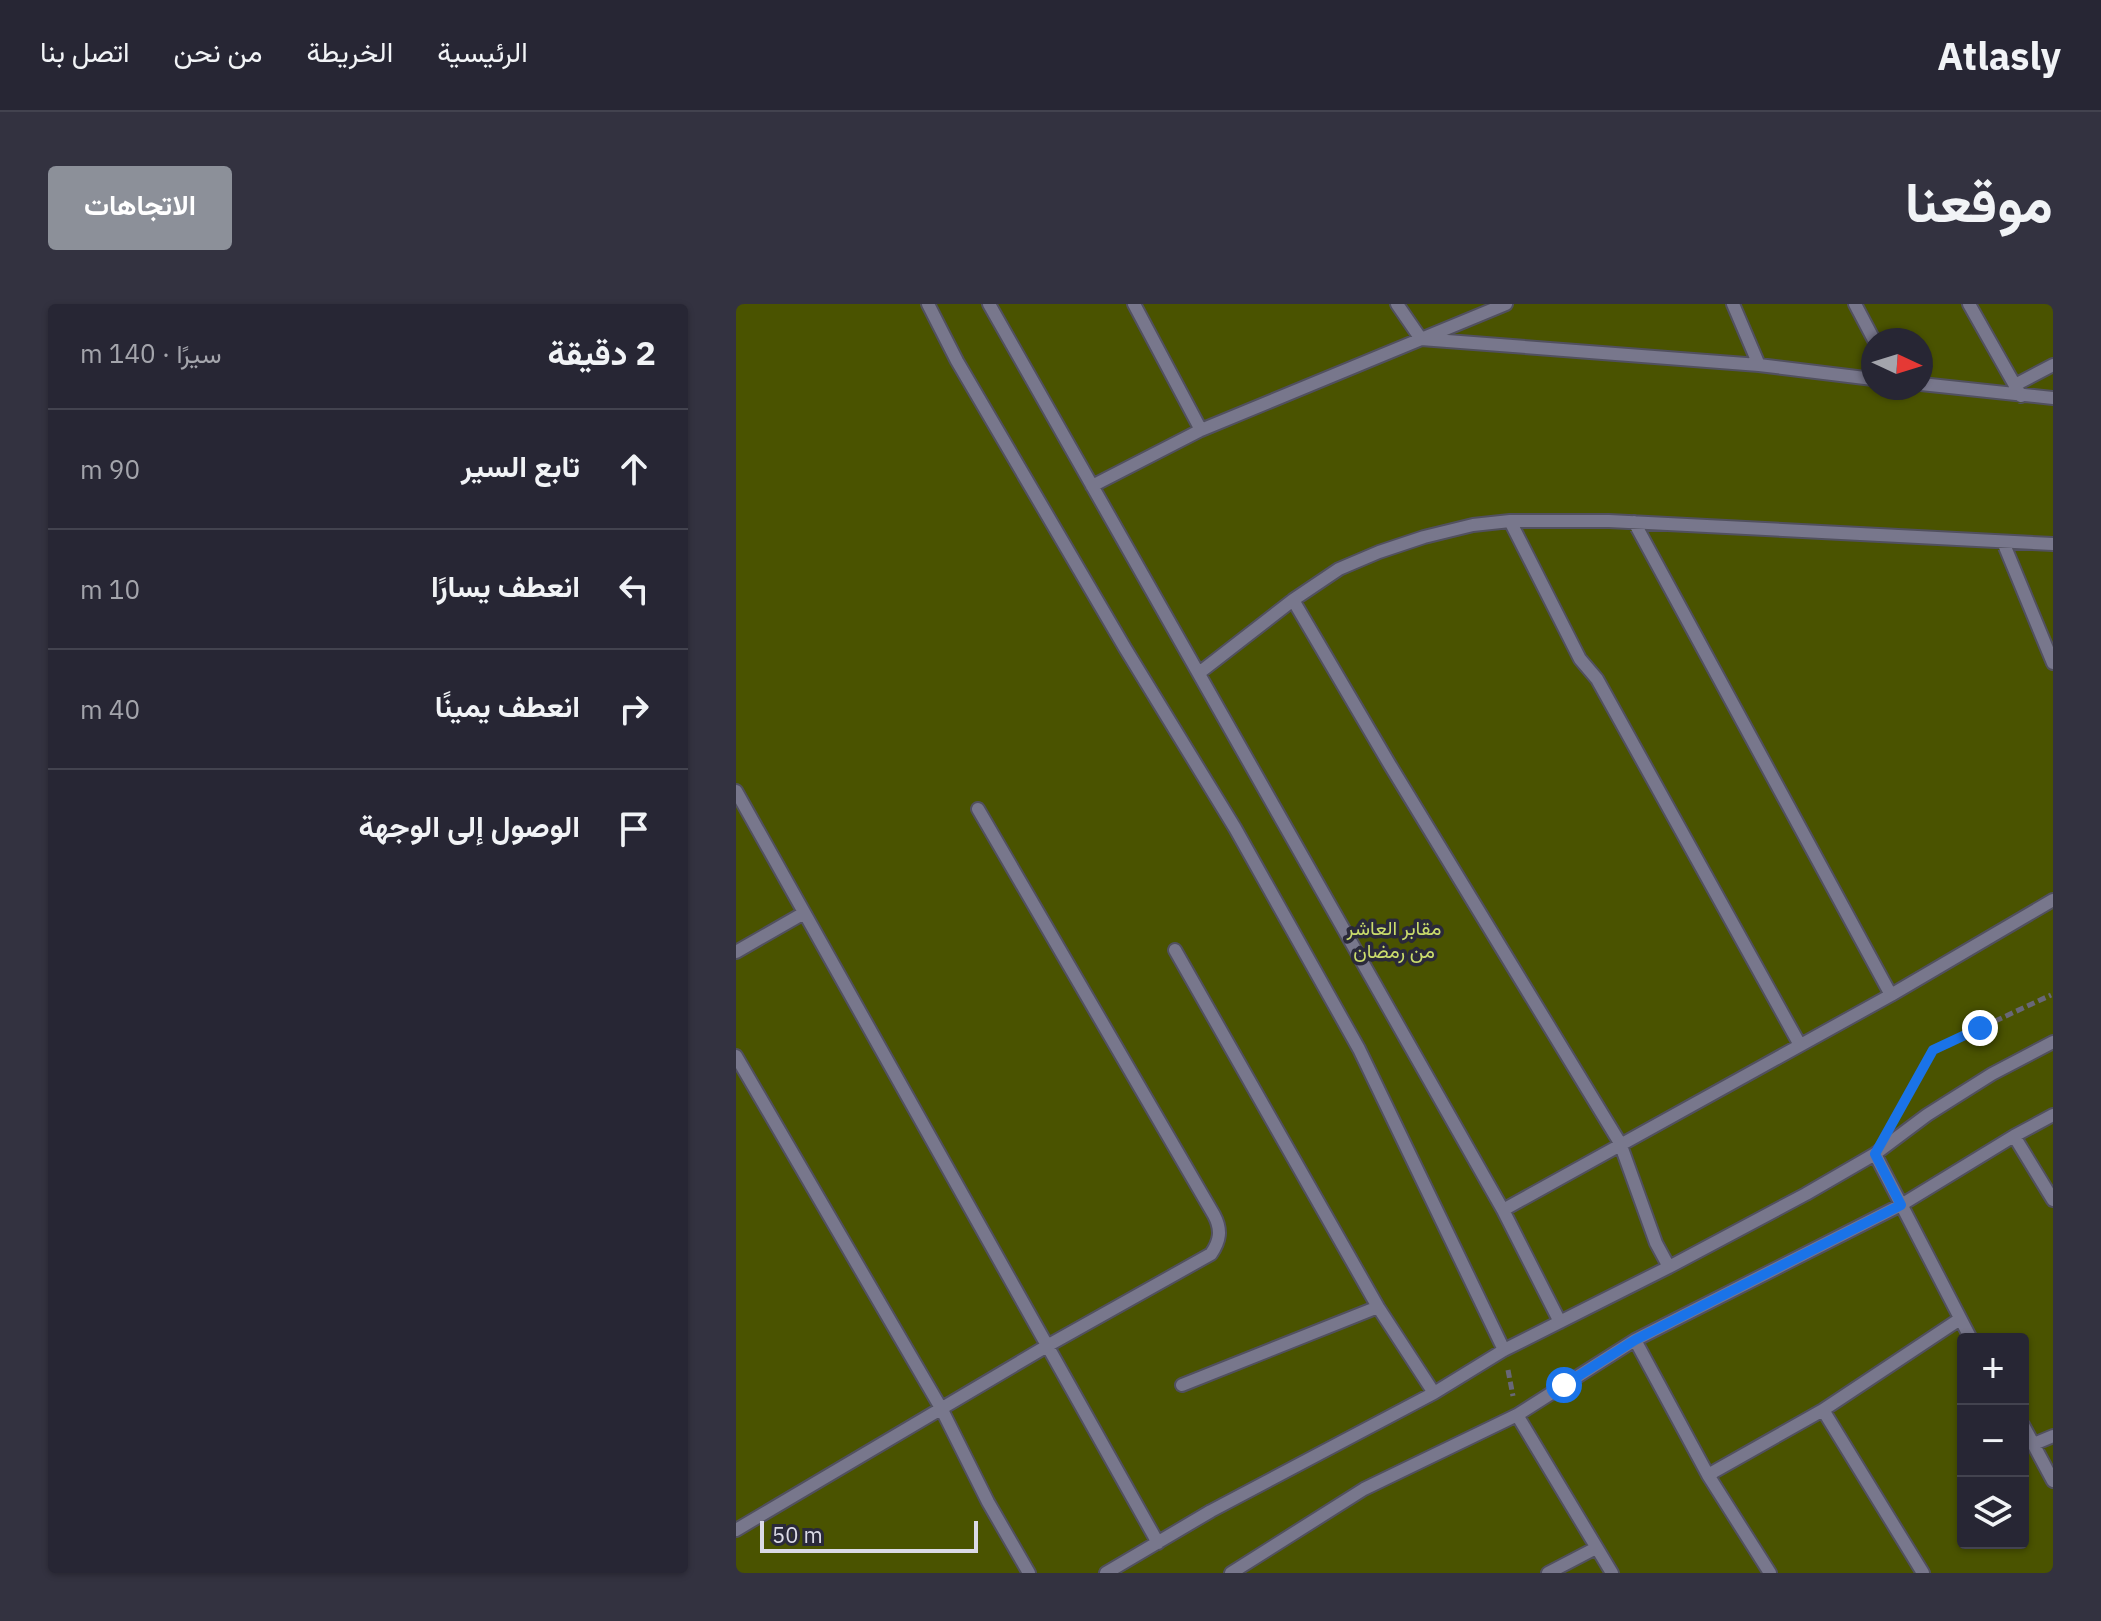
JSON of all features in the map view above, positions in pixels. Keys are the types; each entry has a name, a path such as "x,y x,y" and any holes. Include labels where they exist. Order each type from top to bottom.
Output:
{"lane":[{"path":"928,304 957,361 1125,648 1235,828 1359,1049 1504,1350"},
{"path":"989,304 1503,1210 1560,1322"},
{"path":"1134,304 1201,430"},
{"path":"1397,304 1421,339"},
{"path":"1092,486 1201,430 1506,304"},
{"path":"1733,304 1759,365"},
{"path":"1855,304 1868,328"},
{"path":"1969,304 2018,390"},
{"path":"1421,339 1759,365 1861,378"},
{"path":"2018,390 2053,365"},
{"path":"1933,385 2018,390 2053,398"},
{"path":"1199,673 1293,600 1339,569 1379,552 1461,528 1510,521 1634,522 2053,544"},
{"path":"1510,521 1580,659 1597,679 1800,1045"},
{"path":"1634,522 1891,995"},
{"path":"2003,542 2053,663"},
{"path":"1293,600 1620,1143 1656,1243 1669,1267"},
{"path":"736,791 1158,1543"},
{"path":"736,1530 1047,1346 1211,1254 1217,1245 1218,1223 978,809"},
{"path":"1503,1210 1891,995 2053,900"},
{"path":"736,952 804,913"},
{"path":"1175,950 1378,1307 1434,1393"},
{"path":"1106,1573 1211,1511 1434,1393 1504,1350 1669,1267 1875,1154 1992,1074 2053,1042"},
{"path":"736,1056 941,1408 988,1502 1029,1573"},
{"path":"1231,1573 1364,1489 1517,1415 1635,1340 1901,1205 2053,1115"},
{"path":"2014,1136 2053,1200"},
{"path":"1875,1154 1968,1333"},
{"path":"1182,1385 1378,1307"},
{"path":"1708,1475 1823,1410 1960,1319"},
{"path":"1635,1340 1708,1475 1770,1573"},
{"path":"1823,1410 1923,1573"},
{"path":"1517,1415 1612,1573"},
{"path":"2029,1435 2053,1481"},
{"path":"2034,1444 2053,1436"},
{"path":"1548,1573 1596,1548"}],"path":[{"path":"1897,1115 1933,1050 2051,995"},
{"path":"1504,1350 1517,1415"}],"green space":[{"name":"مقابر العاشر من رمضان","path":"736,304 2053,304 2053,1573 736,1573"}],"route":[{"path":"1564,1385 1635,1340 1901,1205 1875,1154 1933,1050 1980,1028"}]}
